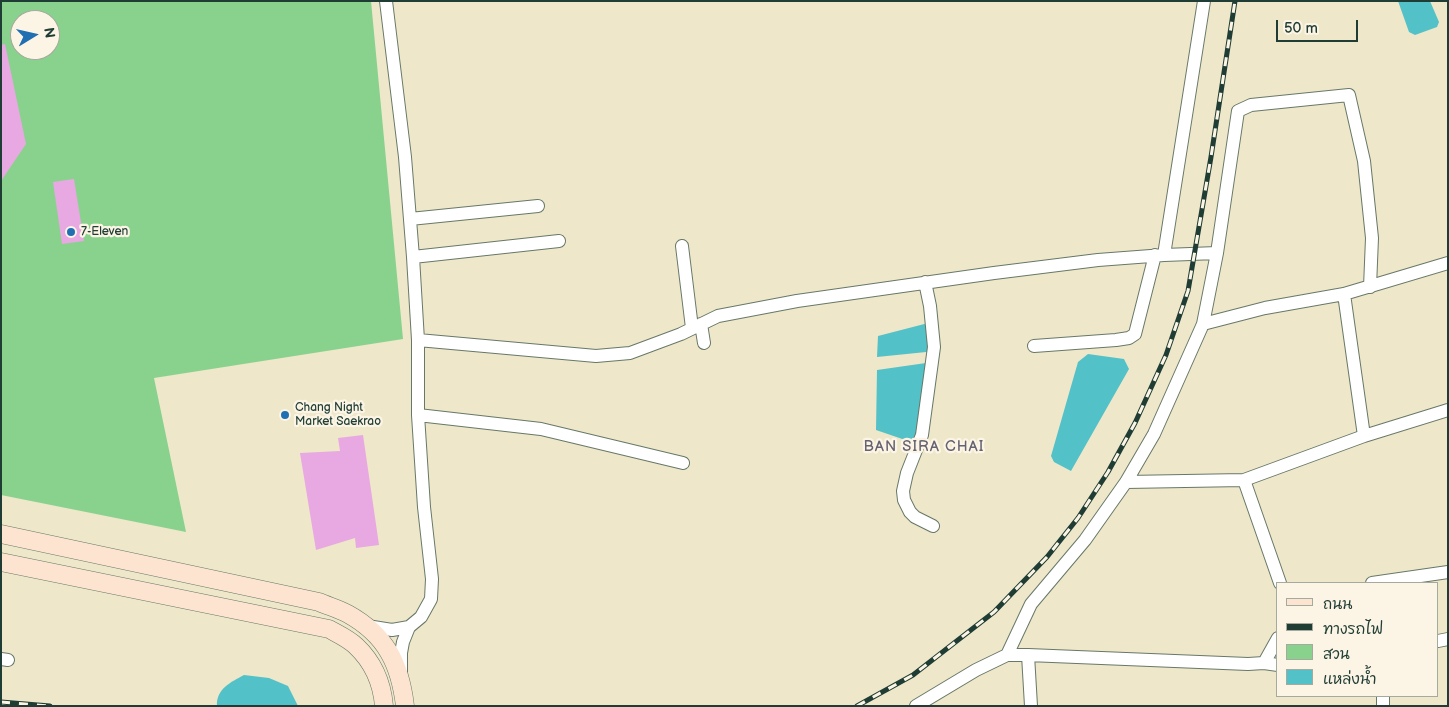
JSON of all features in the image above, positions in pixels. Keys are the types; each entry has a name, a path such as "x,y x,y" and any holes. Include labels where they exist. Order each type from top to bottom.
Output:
{"main road":[{"path":"1,534 319,602 348,614 366,626 385,644 395,663 401,681 405,706"},
{"path":"1,562 329,629 355,645 369,661 380,680 384,706"}],"street":[{"path":"386,1 405,157 410,219 418,340 418,416 424,507 432,579 431,599 421,616 409,627 401,653 401,681"},
{"path":"1034,346 1116,340 1129,338 1135,334 1160,255 1204,1"},
{"path":"1007,655 1031,604 1085,540 1126,482 1154,434 1203,324 1217,253 1238,111 1251,105 1349,96 1364,161 1372,238 1370,286"},
{"path":"410,219 538,206"},
{"path":"413,257 559,241"},
{"path":"682,246 696,326 704,343"},
{"path":"418,340 596,356 630,353 681,334 718,316 796,301 1098,260 1217,253"},
{"path":"1203,324 1265,308 1344,294 1448,263"},
{"path":"925,282 930,306 934,347 922,435 907,473 903,491 904,500 910,512 915,517 933,526"},
{"path":"1344,294 1364,436"},
{"path":"1126,482 1244,480 1364,436 1448,410"},
{"path":"418,416 542,429 683,463"},
{"path":"1244,480 1280,582"},
{"path":"1379,582 1448,572"},
{"path":"366,626 392,630 409,627"},
{"path":"1264,663 1276,642"},
{"path":"916,706 976,670 1007,655 1276,665"},
{"path":"1028,655 1031,706"}],"green space":[{"path":"1,1 371,1 403,339 154,378 186,532 1,495"}],"water":[{"path":"1398,1 1430,1 1439,22 1437,27 1415,35 1409,32"},
{"path":"936,321 936,351 877,357 878,336"},
{"path":"1088,354 1124,359 1129,369 1071,471 1054,462 1051,456 1078,362"},
{"path":"926,363 923,431 914,443 876,430 877,370"},
{"path":"244,675 269,678 288,686 298,706 217,706 219,695 225,687"}],"building":[{"path":"5,44 26,144 1,181 1,45"},
{"path":"74,179 84,241 62,244 53,182"},
{"path":"363,435 379,545 356,548 355,538 316,550 300,453 340,451 338,438"}],"railway":[{"path":"857,706 913,675 994,612 1047,557 1078,518 1108,472 1135,423 1166,355 1188,291 1235,1"},
{"path":"1,702 50,706"}],"place":[{"name":"7-Eleven","path":"71,232"},
{"name":"Chang Night Market Saekrao","path":"285,415"}],"district":[{"name":"BAN SIRA CHAI","path":"924,447"}]}
